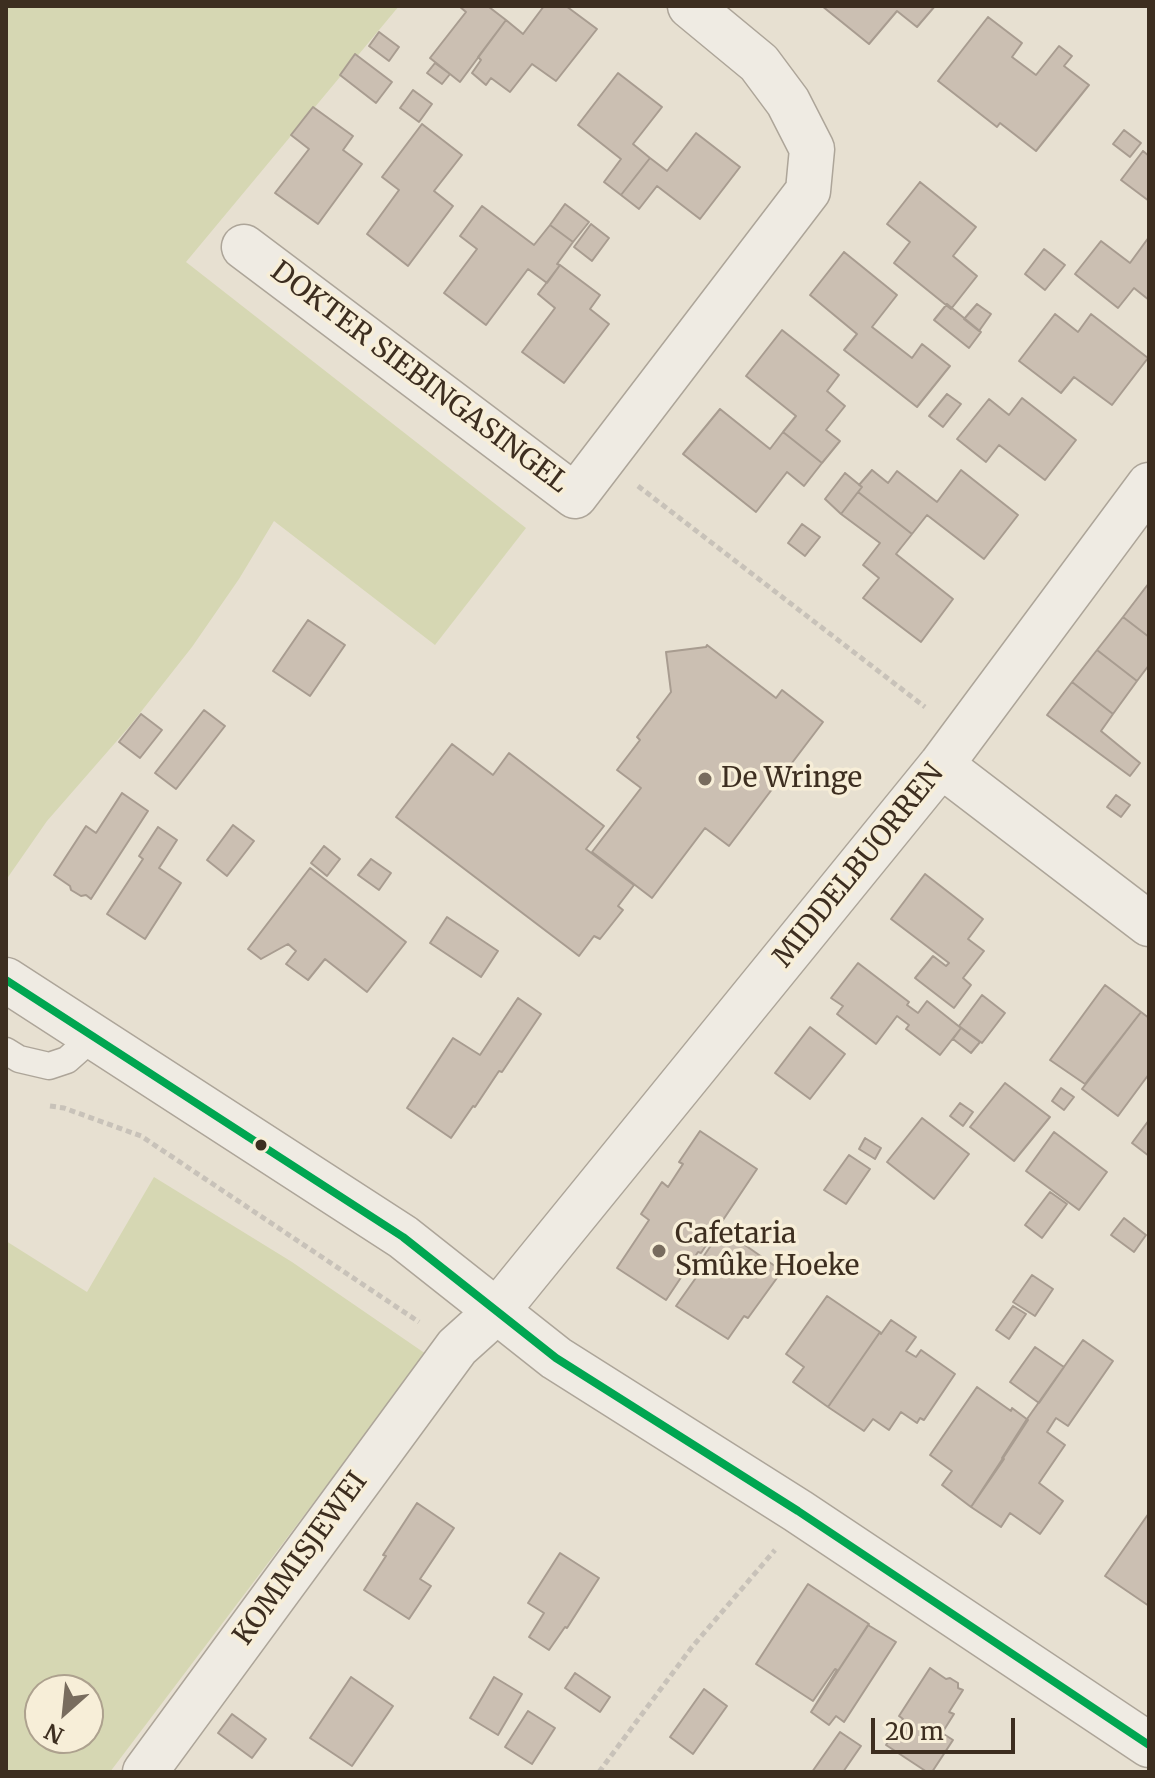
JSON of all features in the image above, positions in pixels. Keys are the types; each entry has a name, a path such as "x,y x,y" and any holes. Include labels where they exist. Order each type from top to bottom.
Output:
{"street":[{"name":"DOKTER SIEBINGASINGEL","path":"244,247 575,496 808,191 812,149 788,102 759,63 702,10"},
{"name":"MIDDELBUORREN","path":"497,1311 952,751 1149,485"},
{"path":"952,751 1149,924"},
{"path":"6,980 403,1237 556,1358 798,1511 1149,1745"},
{"name":"KOMMISJEWEI","path":"145,1772 457,1347 497,1311"}],"lane":[{"path":"6,1051 19,1059 49,1066 67,1060 94,1036"}],"path":[{"path":"603,459 952,751"},
{"path":"49,1106 64,1108 141,1136 457,1347"},
{"path":"599,1772 692,1647 778,1545 798,1511"}],"green space":[{"path":"6,6 399,6 186,262 526,528 435,645 274,521 192,647 129,727 47,821 6,880"},
{"path":"154,1177 292,1262 426,1354 110,1772 6,1772 6,1241 87,1292"}],"building":[{"path":"459,6 490,6 506,20 460,82 430,58 466,12"},
{"path":"544,6 566,6 597,29 556,81 532,64 510,92 491,78 486,85 472,73 481,60 478,57 506,20 523,34"},
{"path":"822,6 935,6 917,27 897,11 869,44"},
{"path":"988,17 1022,43 1012,57 1036,75 1059,46 1072,56 1064,66 1089,85 1036,151 1000,123 997,127 938,81"},
{"path":"379,32 399,47 389,61 369,46"},
{"path":"355,54 392,82 376,103 340,75"},
{"path":"435,63 450,74 442,84 427,73"},
{"path":"618,73 662,107 633,144 650,158 621,195 604,182 621,159 578,125"},
{"path":"413,90 432,104 419,122 400,108"},
{"path":"313,107 353,136 343,150 362,164 318,224 275,193 309,149 291,135"},
{"path":"422,124 462,155 434,191 453,206 408,266 367,234 399,190 382,177"},
{"path":"1124,130 1141,143 1130,157 1113,144"},
{"path":"696,133 740,167 700,219 657,186 639,209 621,195 650,158 667,171"},
{"path":"1143,151 1149,156 1149,201 1121,180"},
{"path":"920,182 976,227 953,256 977,276 951,309 894,263 910,242 887,224"},
{"path":"565,204 589,222 573,242 550,225"},
{"path":"482,206 534,245 550,225 573,242 547,283 528,269 486,325 444,293 477,249 460,236"},
{"path":"591,224 609,238 592,261 574,247"},
{"path":"1149,237 1149,300 1134,288 1118,308 1075,274 1101,241 1130,263"},
{"path":"1044,249 1065,265 1045,290 1025,274"},
{"path":"844,252 897,295 872,327 912,358 922,344 950,366 917,407 844,350 857,334 810,295"},
{"path":"560,265 600,295 590,309 609,324 564,383 522,352 555,308 538,294"},
{"path":"947,304 981,332 969,348 934,320"},
{"path":"977,304 991,314 979,331 964,319"},
{"path":"1055,314 1078,332 1091,314 1148,358 1112,405 1074,377 1061,393 1019,361"},
{"path":"782,330 839,375 827,391 845,406 826,430 840,441 822,463 783,432 796,416 746,376"},
{"path":"947,394 961,404 943,427 929,416"},
{"path":"1022,398 1076,440 1045,480 999,445 986,462 957,439 989,399 1009,415"},
{"path":"720,409 770,449 783,432 822,463 804,486 787,472 756,512 683,454"},
{"path":"872,470 888,483 897,471 937,502 961,470 1018,515 984,559 927,515 912,534 858,492 862,487 859,485"},
{"path":"845,473 862,487 841,514 825,499"},
{"path":"858,492 912,534 896,554 953,599 921,642 863,598 879,578 863,565 880,543 841,514"},
{"path":"802,524 820,537 805,556 788,543"},
{"path":"1149,583 1149,637 1123,617"},
{"path":"1123,617 1149,637 1149,665 1137,681 1097,650"},
{"path":"308,620 345,645 310,696 273,671"},
{"name":"De Wringe","path":"707,645 776,698 782,690 823,722 729,846 705,828 652,898 592,852 641,788 617,770 671,692 666,652"},
{"path":"1097,650 1137,681 1113,714 1072,682"},
{"path":"1072,682 1113,714 1101,731 1140,763 1130,776 1047,715"},
{"path":"204,710 225,726 176,789 155,773"},
{"path":"141,714 162,730 140,758 119,742"},
{"path":"452,744 493,775 509,753 604,826 586,849 634,885 618,906 623,910 600,939 594,936 579,956 396,817"},
{"path":"122,793 148,811 91,899 81,896 54,875 86,826 96,833"},
{"path":"1116,795 1130,805 1121,817 1107,807"},
{"path":"233,825 254,841 227,876 207,860"},
{"path":"158,827 177,840 159,868 181,883 145,939 107,914 143,859 139,856"},
{"path":"324,846 340,859 327,876 311,863"},
{"path":"371,859 391,873 379,890 358,875"},
{"path":"310,868 406,942 367,992 325,959 308,980 286,964 296,951 288,944 261,959 248,949"},
{"path":"925,874 983,919 968,939 984,951 963,978 971,985 954,1008 915,978 933,956 946,966 949,963 891,919"},
{"path":"447,917 498,951 481,977 430,943"},
{"path":"858,963 909,1002 907,1005 918,1013 927,1001 961,1028 940,1055 906,1029 909,1025 897,1016 876,1044 837,1014 843,1006 831,998"},
{"path":"1105,985 1141,1012 1085,1084 1050,1060"},
{"path":"982,995 1005,1013 982,1043 959,1026"},
{"path":"518,998 541,1014 502,1072 499,1071 451,1138 407,1108 453,1038 480,1055"},
{"path":"1141,1012 1149,1018 1149,1074 1118,1116 1082,1089"},
{"path":"810,1027 845,1054 810,1099 775,1073"},
{"path":"961,1028 980,1042 971,1053 953,1039"},
{"path":"1005,1083 1050,1117 1014,1161 970,1127"},
{"path":"1061,1088 1074,1097 1064,1110 1052,1101"},
{"path":"960,1103 973,1112 963,1126 950,1116"},
{"path":"922,1118 969,1154 934,1199 887,1162"},
{"path":"1149,1120 1149,1156 1132,1143"},
{"path":"700,1131 757,1169 666,1300 617,1268 649,1220 641,1214 662,1182 668,1187 683,1164 679,1162"},
{"path":"1054,1132 1107,1172 1079,1210 1026,1171"},
{"path":"865,1138 881,1148 875,1159 859,1149"},
{"path":"849,1155 870,1169 846,1204 824,1190"},
{"path":"1050,1192 1067,1204 1042,1238 1025,1225"},
{"path":"1124,1218 1146,1235 1134,1252 1111,1235"},
{"path":"722,1229 782,1271 748,1318 744,1316 728,1339 676,1306 700,1272 695,1269"},
{"path":"1032,1275 1053,1289 1035,1316 1013,1302"},
{"path":"827,1296 880,1332 828,1407 793,1382 804,1367 786,1354"},
{"path":"1013,1306 1026,1314 1009,1339 996,1330"},
{"path":"891,1320 916,1337 906,1351 916,1357 921,1350 955,1374 924,1420 920,1418 917,1423 901,1412 889,1430 873,1419 864,1431 828,1407"},
{"path":"1083,1340 1113,1361 1068,1426 1056,1418 1047,1432 1065,1445 1039,1483 1063,1501 1040,1534 1010,1513 1001,1527 971,1507 1027,1419"},
{"path":"1035,1347 1064,1367 1039,1403 1010,1382"},
{"path":"977,1387 1028,1420 971,1507 942,1485 952,1471 930,1455"},
{"path":"417,1503 454,1528 420,1579 431,1586 409,1619 364,1590"},
{"path":"1149,1513 1149,1606 1105,1576"},
{"path":"560,1553 599,1578 549,1650 529,1637 544,1613 528,1603"},
{"path":"808,1584 869,1624 811,1712 837,1670 813,1701 756,1664"},
{"path":"868,1625 896,1642 844,1722 836,1716 829,1725 811,1712"},
{"path":"930,1668 958,1683 958,1688 963,1690 949,1712 954,1714 942,1733 953,1740 932,1772 927,1772 886,1745 903,1719 899,1716"},
{"path":"575,1673 610,1697 600,1712 565,1688"},
{"path":"351,1677 393,1706 352,1766 310,1738"},
{"path":"494,1677 522,1694 498,1735 470,1718"},
{"path":"704,1689 727,1706 693,1754 670,1737"},
{"path":"528,1711 555,1728 532,1764 505,1747"},
{"path":"232,1714 266,1739 252,1758 218,1733"},
{"path":"840,1732 861,1746 843,1772 812,1772"}],"transit line":[{"path":"6,980 403,1237 556,1358 798,1511 1149,1745"}],"place":[{"name":"De Wringe","path":"705,779"},
{"name":"Cafetaria Smûke Hoeke","path":"659,1251"}]}
